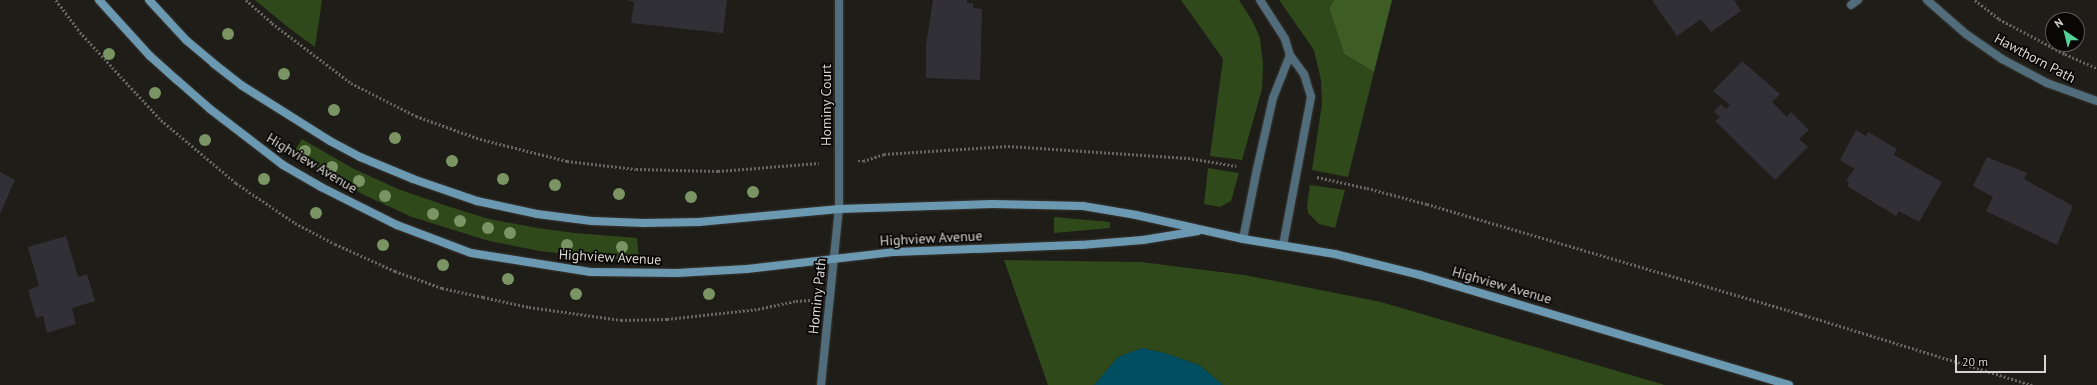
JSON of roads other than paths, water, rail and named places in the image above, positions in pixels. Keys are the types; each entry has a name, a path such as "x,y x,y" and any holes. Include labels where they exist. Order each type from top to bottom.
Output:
{"street":[{"name":"Highview Avenue","path":"99,0 150,56 210,109 283,165 322,187 397,225 471,252 583,271 640,273 747,269 896,252 1081,245 1142,240 1203,230"},
{"name":"Highview Avenue","path":"149,0 186,40 219,68 246,88 330,141 360,157 413,179 477,201 537,214 592,221 644,223 698,222 839,209 993,204 1083,206 1136,215 1243,239 1335,254 1420,275 1789,385"},
{"name":"Hominy Court","path":"839,0 839,209"},
{"path":"1260,0 1285,40 1290,55 1304,74 1311,96 1297,175 1282,245"},
{"path":"1851,5 1858,0"},
{"name":"Hawthorn Path","path":"1927,0 1966,34 2002,59 2047,83 2097,101"},
{"path":"1243,239 1256,169 1273,98 1290,55"},
{"name":"Hominy Path","path":"821,385 839,209"}],"water":[{"path":"1142,348 1164,353 1199,365 1223,385 1094,385 1118,357"}]}
